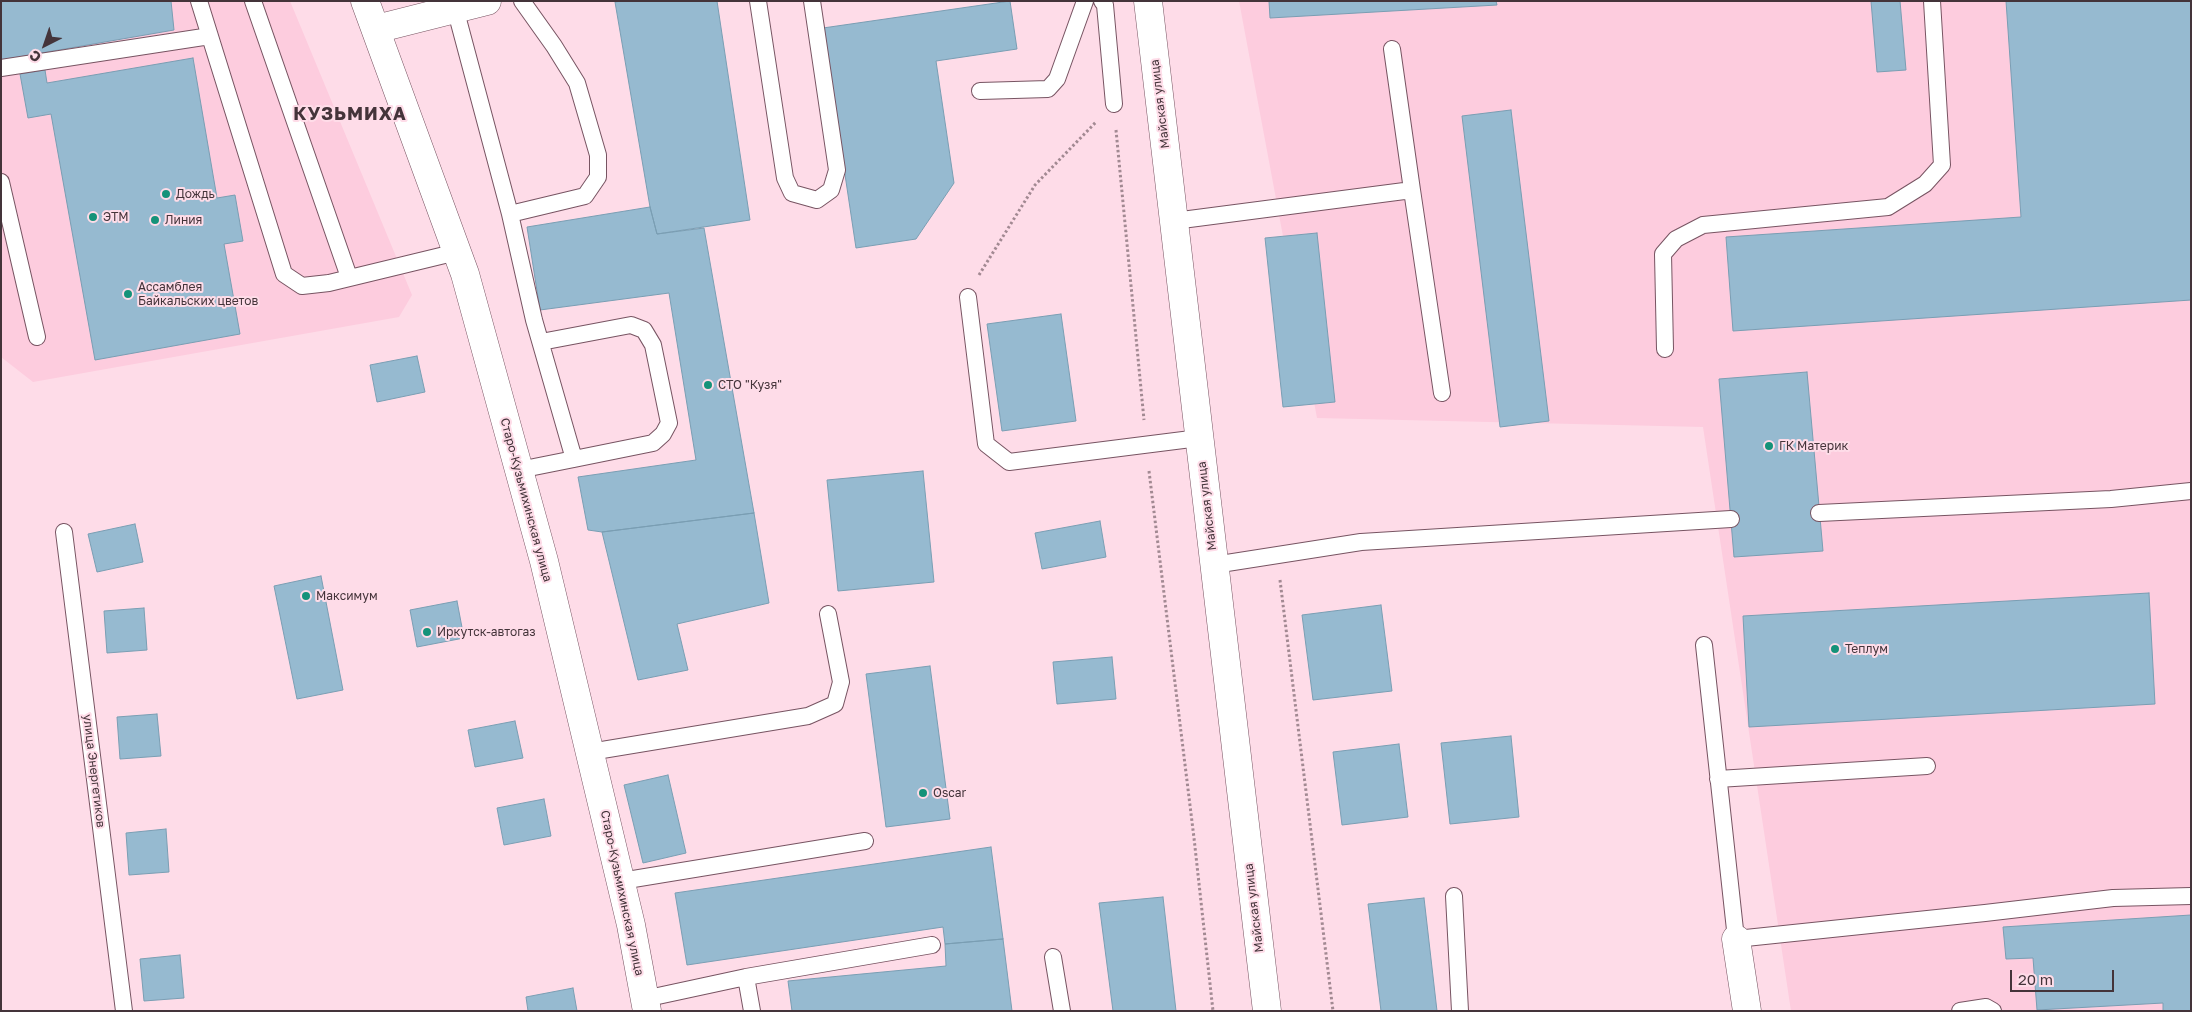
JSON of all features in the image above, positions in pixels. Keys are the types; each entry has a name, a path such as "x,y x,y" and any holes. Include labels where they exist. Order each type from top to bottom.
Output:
{"street":[{"name":"Старо-Кузьмихинская улица","path":"364,1 376,29 465,274 544,560 621,881 646,1005"},
{"path":"376,29 487,1"},
{"name":"Майская улица","path":"1148,1 1267,1011"},
{"path":"1736,939 1747,1011"}],"lane":[{"path":"199,1 284,274 302,286 329,283 457,252"},
{"path":"253,1 349,277"},
{"path":"510,214 585,196 598,177 598,155 577,83 554,46 522,1"},
{"path":"758,1 785,178 792,193 817,200 831,190 837,170 812,1"},
{"path":"980,91 1048,89 1057,79 1085,1"},
{"path":"1102,1 1105,5 1114,104"},
{"path":"1665,349 1663,254 1676,239 1703,225 1888,207 1926,184 1942,165 1932,1"},
{"path":"455,8 510,214 541,342 574,459"},
{"path":"1,68 210,36"},
{"path":"1392,49 1442,393"},
{"path":"1,182 37,337"},
{"path":"1174,220 1412,190"},
{"path":"968,297 986,444 1009,462 1199,438"},
{"path":"519,470 653,443 663,434 669,423 654,345 644,330 631,325 541,342"},
{"path":"1819,513 2111,499 2191,492"},
{"path":"1214,565 1361,542 1731,518"},
{"name":"улица Энергетиков","path":"64,532 124,1011"},
{"path":"590,752 808,716 836,704 841,682 828,614"},
{"path":"1704,645 1736,939 2113,898 2191,896"},
{"path":"1718,779 1927,766"},
{"path":"621,881 865,841"},
{"path":"1454,896 1460,1011"},
{"path":"646,1005 746,977 932,945"},
{"path":"1052,956 1062,1011"},
{"path":"746,977 752,1011"},
{"path":"1960,1011 1986,1007 1993,1011"}],"path":[{"path":"968,297 987,260 1035,185 1114,104"},
{"path":"1114,104 1146,445 1213,1011"},
{"path":"1277,555 1332,1011"}],"shaded area":[{"path":"1,1 290,1 412,295 399,317 33,382 1,357"},
{"path":"1239,1 2191,1 2191,1011 1791,1011 1703,427 1317,418"}],"building":[{"path":"1,1 171,1 174,30 1,60"},
{"path":"717,1 750,220 657,234 650,207 615,2"},
{"path":"1010,1 1017,49 936,61 954,183 916,239 856,248 823,28"},
{"path":"1269,1 1496,1 1497,5 1270,18"},
{"path":"1871,1 1900,1 1906,70 1877,72"},
{"path":"2006,1 2191,1 2191,300 1733,331 1726,237 2021,217"},
{"name":"Линия","path":"193,58 217,198 235,195 243,241 224,244 240,334 95,360 51,114 28,118 20,74 45,70 47,83"},
{"path":"1511,110 1549,421 1500,427 1462,116"},
{"name":"СТО \"Кузя\"","path":"650,207 657,234 704,228 754,513 602,532 588,530 578,477 696,460 669,293 540,310 527,227"},
{"path":"1317,233 1335,402 1283,407 1265,238"},
{"path":"1061,314 1076,421 1002,431 987,324"},
{"path":"417,356 425,392 377,402 370,365"},
{"name":"ГК Материк","path":"1807,372 1823,551 1734,557 1719,379"},
{"path":"923,471 934,582 838,591 827,480"},
{"path":"754,513 769,603 677,624 688,670 638,680 602,532"},
{"path":"1100,521 1106,557 1042,569 1035,533"},
{"path":"135,524 143,562 97,572 88,534"},
{"path":"321,576 343,690 297,699 274,586"},
{"path":"2149,593 2155,704 1749,727 1743,616"},
{"path":"457,601 464,638 417,647 410,610"},
{"path":"1381,605 1392,691 1313,700 1302,615"},
{"path":"144,608 147,650 107,653 104,611"},
{"path":"1112,657 1116,699 1057,704 1053,662"},
{"path":"930,666 950,819 886,827 866,674"},
{"path":"157,714 161,756 120,759 117,717"},
{"path":"515,721 523,758 475,767 468,730"},
{"path":"1511,736 1519,817 1450,824 1441,743"},
{"path":"1399,744 1408,817 1342,825 1333,752"},
{"path":"668,775 686,853 643,863 624,785"},
{"path":"544,799 551,836 504,845 497,808"},
{"path":"166,829 169,872 129,875 126,833"},
{"path":"991,847 1003,939 945,944 943,927 687,965 675,893"},
{"path":"1163,897 1176,1011 1113,1011 1099,903"},
{"path":"1424,898 1437,1011 1381,1011 1368,904"},
{"path":"2191,915 2191,1011 2163,1011 2163,1003 2037,1010 2033,958 2006,959 2003,927"},
{"path":"1003,939 1012,1011 792,1011 788,981 946,966 945,944"},
{"path":"180,955 184,998 144,1001 140,959"},
{"path":"573,988 577,1011 528,1011 526,997"}],"place":[{"name":"Дождь","path":"166,194"},
{"name":"ЭТМ","path":"93,217"},
{"name":"Линия","path":"155,220"},
{"name":"Ассамблея Байкальских цветов","path":"128,294"},
{"name":"СТО \"Кузя\"","path":"708,385"},
{"name":"ГК Материк","path":"1769,446"},
{"name":"Максимум","path":"306,596"},
{"name":"Иркутск-автогаз","path":"427,632"},
{"name":"Теплум","path":"1835,649"},
{"name":"Oscar","path":"923,793"}],"district":[{"name":"КУЗЬМИХА","path":"350,114"}]}
